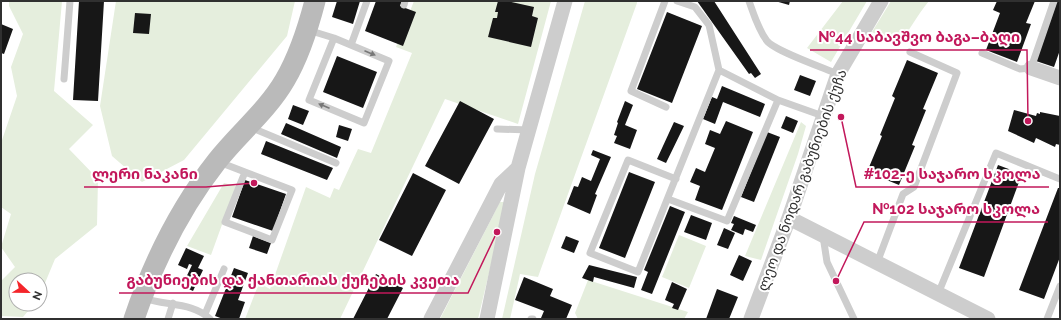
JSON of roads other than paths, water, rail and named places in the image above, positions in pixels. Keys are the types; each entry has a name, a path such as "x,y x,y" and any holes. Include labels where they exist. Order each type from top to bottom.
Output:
{"main road":[{"path":"134,319 142,297 179,215 217,161 285,81 307,30 315,1"}],"street":[{"path":"487,319 518,168 565,1"},
{"name":"ლეო და ნოდარ გაბუნიების ქუჩა","path":"751,319 789,218 838,74 881,1"},
{"path":"1031,68 1060,78"},
{"path":"431,319 501,184 518,168"},
{"path":"789,218 876,264 988,319"}],"lane":[{"path":"64,79 70,1"},
{"path":"351,45 368,1"},
{"path":"665,1 630,91 666,107"},
{"path":"676,179 628,160 590,253 638,272 676,179 719,70 710,25 695,7 677,1"},
{"path":"749,1 759,28 768,42 795,56 838,74"},
{"path":"982,53 1020,69 1031,68 1054,1"},
{"path":"307,30 334,38 389,61 364,123 309,100 334,38"},
{"path":"876,264 904,194 914,187 957,73 910,52"},
{"path":"719,70 778,100 823,116"},
{"path":"668,198 728,222 778,100"},
{"path":"248,126 336,163"},
{"path":"498,129 529,130"},
{"path":"938,294 996,154 1060,179"},
{"path":"217,161 292,190 272,240 225,222 245,172"},
{"path":"823,236 826,262 854,319"},
{"path":"142,297 155,302 173,302 208,316 224,270"},
{"path":"1047,319 1060,286"},
{"path":"168,319 173,302"}],"place":[{"name":"#102-ე საჯარო სკოლა","path":"841,117"},
{"name":"№44 საბავშვო ბაგა–ბაღი","path":"1028,121"},
{"name":"ლერი ნაკანი","path":"254,183"},
{"name":"გაბუნიების და ქანთარიას ქუჩების კვეთა","path":"497,232"},
{"name":"№102 საჯარო სკოლა","path":"836,281"}]}
